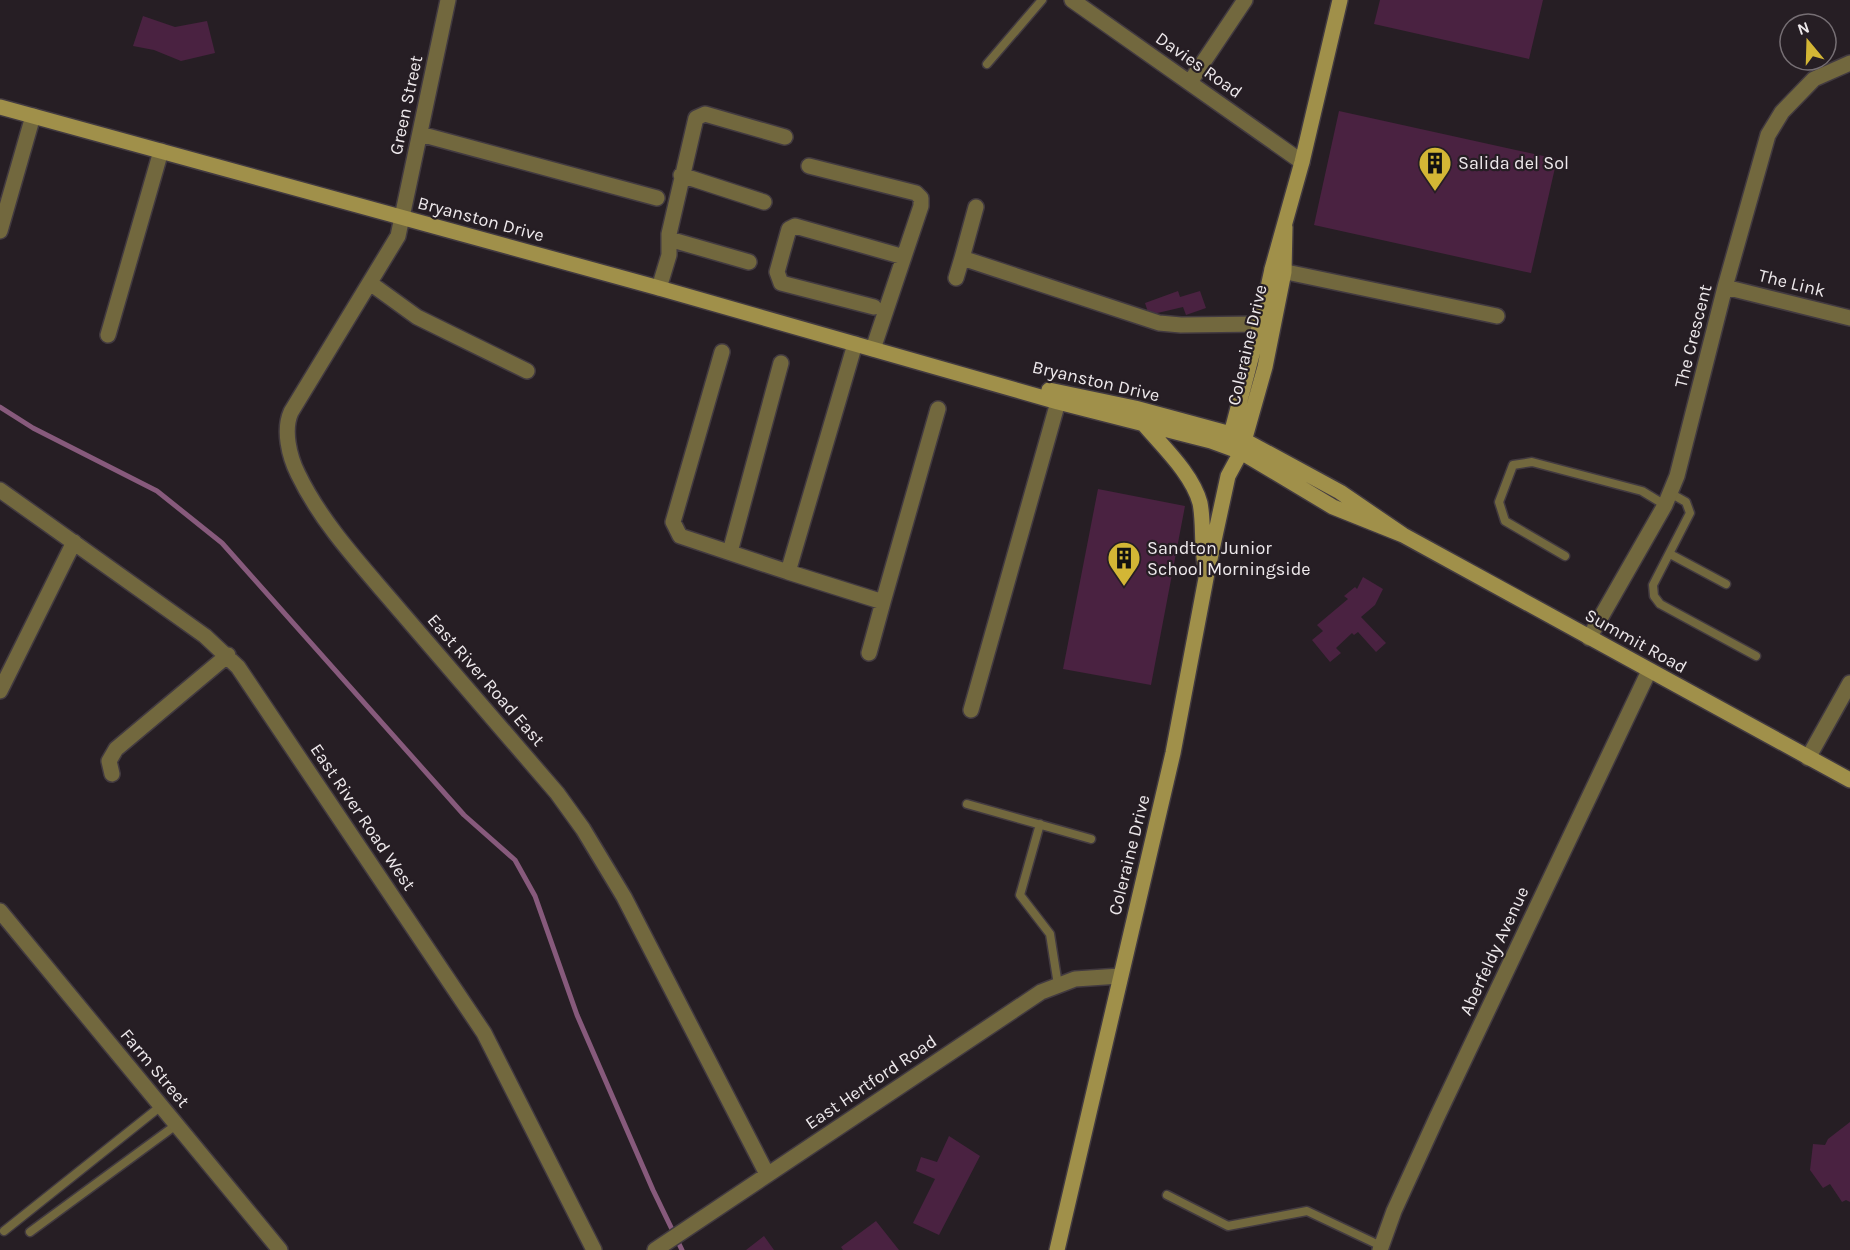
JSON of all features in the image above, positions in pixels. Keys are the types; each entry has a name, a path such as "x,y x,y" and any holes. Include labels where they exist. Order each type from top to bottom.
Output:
{"main road":[{"name":"Coleraine Drive","path":"1236,444 1265,367 1270,307 1285,227 1340,0"},
{"name":"Bryanston Drive","path":"0,107 659,288 1058,402 1236,444"},
{"name":"Coleraine Drive","path":"1057,1250 1173,753 1207,573 1260,324 1270,307"},
{"name":"Bryanston Drive","path":"952,371 1135,408 1236,444"},
{"path":"1141,422 1191,484 1199,500 1207,573"},
{"name":"Summit Road","path":"1236,444 1340,492 1403,535 1850,780"}],"street":[{"name":"Green Street","path":"403,218 448,0"},
{"name":"Davies Road","path":"1072,0 1302,162"},
{"path":"1190,82 1245,0"},
{"name":"The Crescent","path":"1589,638 1668,499 1683,461 1725,287 1768,135 1782,112 1814,79 1850,63"},
{"path":"659,288 669,255 669,239 681,175 693,124 699,114 784,137"},
{"path":"0,231 33,116"},
{"path":"420,134 657,198"},
{"path":"108,335 161,151"},
{"path":"809,166 916,193 921,198 921,206 873,349"},
{"path":"681,175 764,202"},
{"path":"956,278 976,207"},
{"name":"East River Road East","path":"403,218 398,236 289,417 288,438 296,471 316,507 360,563 557,793 584,829 624,897 767,1174"},
{"path":"874,307 781,283 777,272 789,229 795,226 904,257"},
{"path":"669,239 749,262"},
{"path":"962,258 1159,323 1260,324"},
{"path":"1278,271 1497,315"},
{"path":"370,283 434,327 527,371"},
{"name":"The Link","path":"1725,287 1850,318"},
{"path":"788,572 855,344"},
{"path":"722,352 673,522 680,536 883,602"},
{"path":"730,552 781,363"},
{"path":"971,710 1058,402"},
{"path":"869,652 938,410"},
{"name":"East River Road West","path":"0,490 205,636 228,655 279,726 484,1033 594,1250"},
{"path":"0,691 74,542"},
{"path":"112,774 109,761 116,749 228,655"},
{"name":"Aberfeldy Avenue","path":"1380,1248 1437,1117 1649,671"},
{"path":"1808,758 1850,683"},
{"name":"Farm Street","path":"0,911 280,1250"},
{"name":"East Hertford Road","path":"655,1250 1021,1005 1058,985 1075,980 1120,976"}],"lane":[{"path":"987,64 1042,0"},
{"path":"1565,556 1505,521 1499,502 1513,465 1532,462 1686,502 1690,513 1653,585 1654,596 1660,604 1756,656"},
{"path":"1670,554 1726,584"},
{"path":"967,804 1091,839"},
{"path":"1040,824 1020,895 1050,934 1058,985"},
{"path":"4,1231 161,1106"},
{"path":"30,1232 176,1125"},
{"path":"1167,1195 1228,1226 1307,1211 1380,1248"}],"building":[{"path":"1380,0 1543,0 1529,59 1374,24"},
{"path":"143,16 175,27 207,21 215,53 181,61 154,50 133,46"},
{"name":"Salida del Sol","path":"1339,111 1557,159 1531,273 1314,225"},
{"path":"1178,291 1180,297 1200,291 1206,308 1186,315 1183,307 1149,315 1145,303"},
{"name":"Sandton Junior School Morningside","path":"1098,489 1185,506 1151,685 1063,669"},
{"path":"1363,577 1383,589 1375,605 1361,617 1386,643 1376,652 1358,632 1354,635 1352,633 1336,648 1341,653 1330,662 1312,640 1323,631 1317,625 1348,599 1344,596 1355,587 1357,589"},
{"path":"1850,1122 1850,1202 1846,1200 1842,1202 1830,1184 1823,1188 1810,1170 1813,1144 1825,1145 1828,1139"},
{"path":"949,1136 980,1156 939,1235 913,1223 935,1179 916,1171 921,1157 937,1162"},
{"path":"876,1221 899,1250 843,1250 841,1247"},
{"path":"764,1236 774,1250 746,1250"}],"waterway":[{"path":"0,407 33,428 157,491 222,543 464,815 515,860 535,896 577,1015 653,1190 682,1250"}],"place":[{"name":"Salida del Sol","path":"1435,192"},
{"name":"Sandton Junior School Morningside","path":"1124,587"}]}
